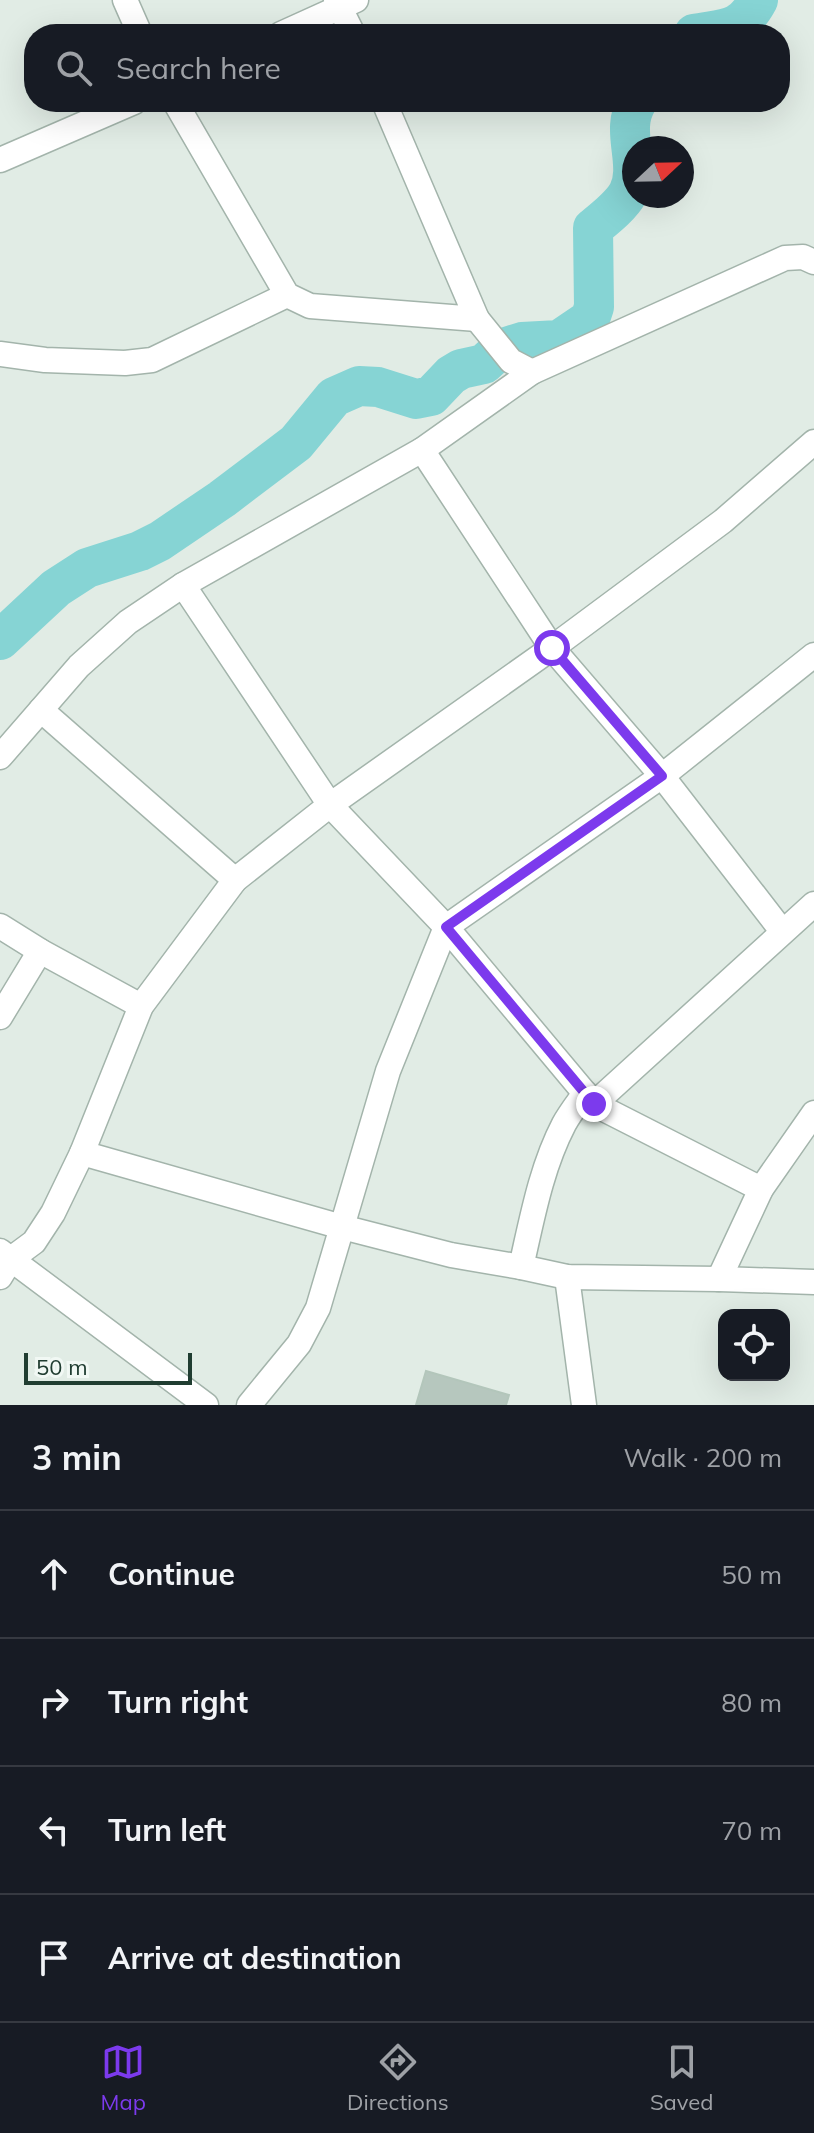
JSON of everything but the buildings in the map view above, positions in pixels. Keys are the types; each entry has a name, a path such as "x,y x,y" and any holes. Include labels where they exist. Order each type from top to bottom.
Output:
{"street":[{"path":"125,0 136,24"},
{"path":"301,24 344,2 350,24"},
{"path":"0,160 111,112"},
{"path":"181,112 287,295 310,306 477,319"},
{"path":"388,112 477,319 511,361 532,372"},
{"path":"0,757 79,666 128,622 183,585 422,450 532,372 785,258 803,257 814,262"},
{"path":"0,354 45,360 125,363 152,360 287,295"},
{"path":"206,1405 4,1262 34,1242 53,1213 82,1153 141,1006 235,880 330,805 552,648 723,521 814,442"},
{"path":"422,450 552,648 662,776 782,931"},
{"path":"183,585 330,805 446,927 590,1098 761,1189"},
{"path":"249,1405 299,1344 318,1308 388,1071 446,927 662,776 814,655"},
{"path":"41,710 235,880"},
{"path":"521,1267 537,1193 566,1120 814,904"},
{"path":"0,926 141,1006"},
{"path":"0,1017 40,951"},
{"path":"719,1279 761,1189 814,1113"},
{"path":"82,1153 451,1255 567,1277 814,1282"},
{"path":"567,1277 584,1405"}],"waterway":[{"path":"736,24 745,18 758,0"},
{"path":"506,347 522,342 559,340 590,319 594,307 593,228 621,203 632,182 632,112"},
{"path":"0,640 56,588 87,568 140,551 160,541 222,499 296,443 334,397 359,386 378,387 416,399 431,396 451,375 461,369 484,364 497,352"}],"route":[{"path":"552,648 662,776 446,927 594,1104"}]}
